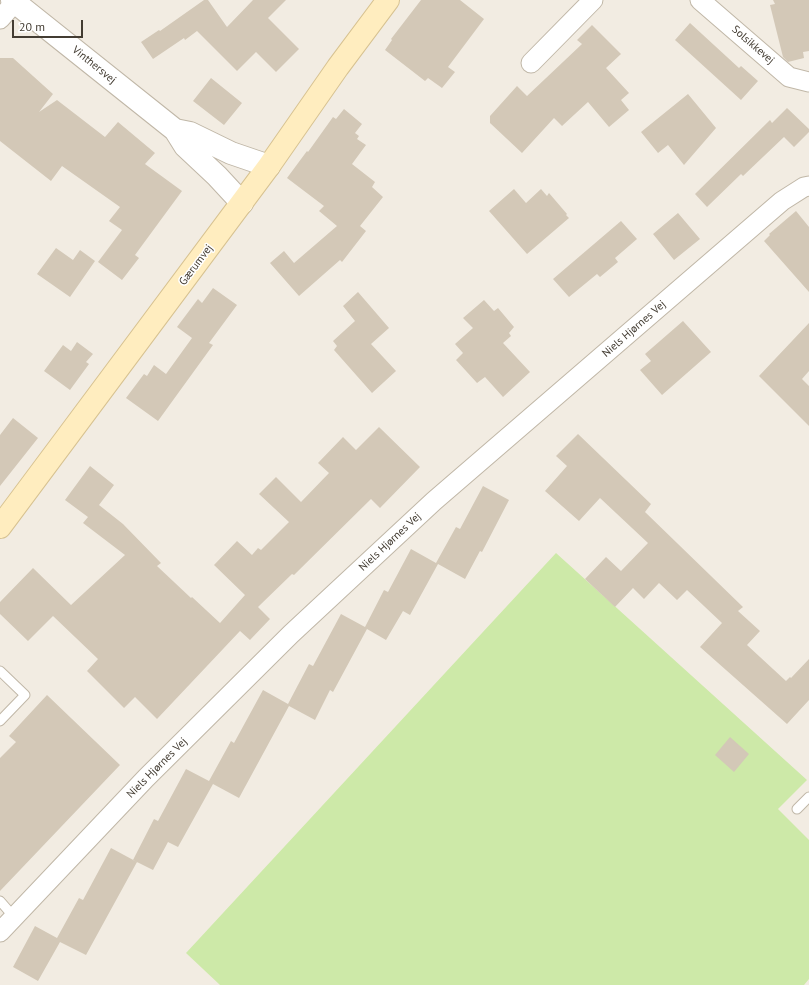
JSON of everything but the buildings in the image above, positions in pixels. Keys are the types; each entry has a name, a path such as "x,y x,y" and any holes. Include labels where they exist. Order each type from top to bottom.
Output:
{"main road":[{"name":"Gærumvej","path":"0,527 242,203 338,67 388,0"}],"street":[{"path":"531,63 593,0"},
{"name":"Solsikkevej","path":"700,0 789,77 809,82"},
{"name":"Vinthersvej","path":"14,1 175,130 185,146 217,176 242,203"},
{"path":"0,19 14,1"},
{"name":"Vinthersvej","path":"175,130 190,133 231,153 269,166"},
{"name":"Niels Hjørnes Vej","path":"0,932 157,766 291,634 434,501 782,201 804,187 809,186"}],"lane":[{"path":"0,671 25,695 0,721"},
{"path":"797,809 809,797"},
{"path":"0,901 14,917"}],"green space":[{"path":"556,553 807,780 778,809 809,840 809,979 804,985 220,985 186,953"}]}
